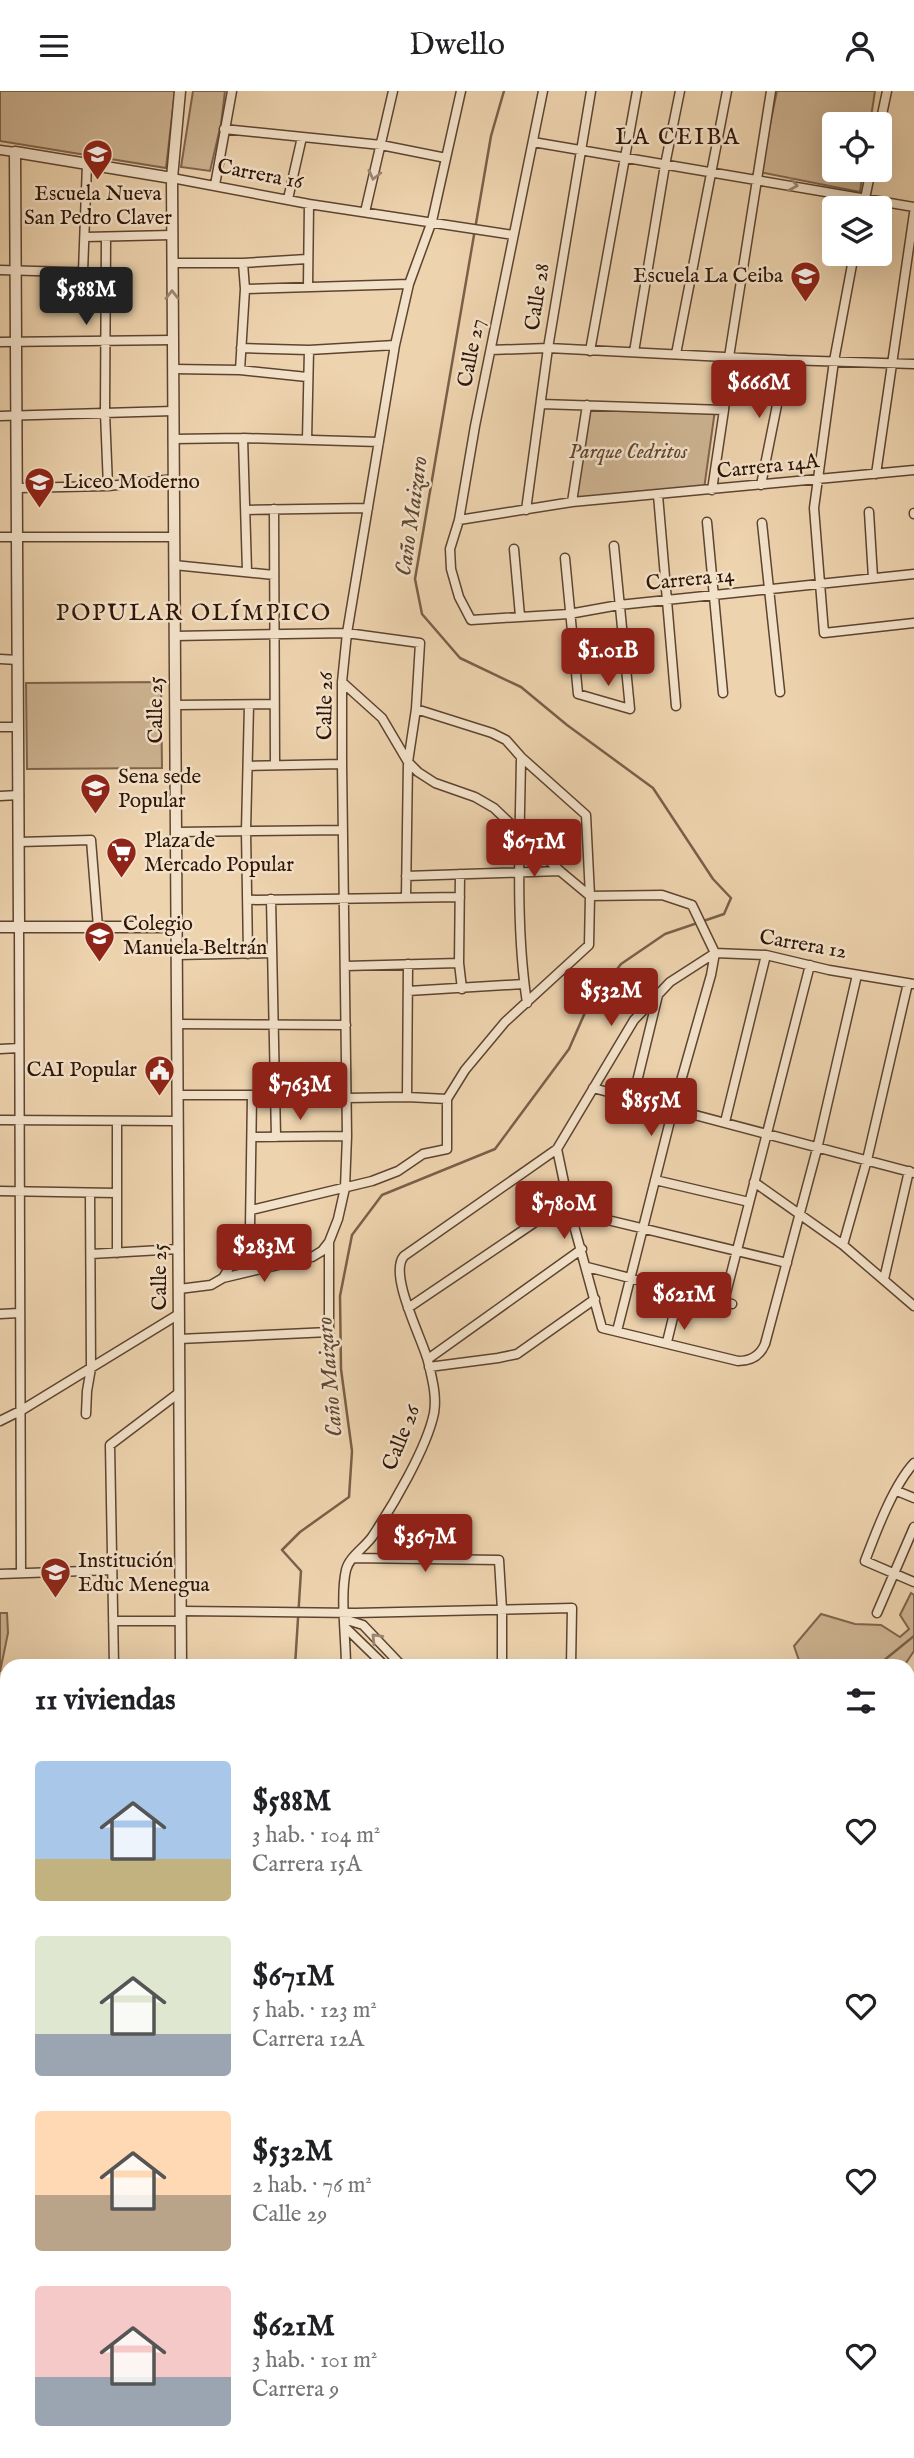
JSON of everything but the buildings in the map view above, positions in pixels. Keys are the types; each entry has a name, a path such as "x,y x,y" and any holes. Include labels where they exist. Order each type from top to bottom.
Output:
{"street":[{"name":"Calle 25","path":"180,91 172,179 172,263 181,1659"},
{"path":"215,185 232,91"},
{"path":"365,212 393,91"},
{"name":"Calle 26","path":"179,1339 329,1332 329,1242 345,1188 347,1136 342,682 347,633 395,345 409,285 432,221 461,91"},
{"name":"Calle 27","path":"471,620 459,597 451,569 450,549 459,520 543,91"},
{"name":"Calle 28","path":"526,510 548,348 590,91"},
{"path":"590,351 637,91"},
{"path":"634,352 680,91"},
{"path":"676,354 727,91"},
{"path":"712,490 729,357 771,91"},
{"path":"883,112 887,91"},
{"path":"223,129 381,145 446,158"},
{"path":"288,199 302,137"},
{"path":"533,142 854,196"},
{"name":"Carrera 16","path":"0,150 215,185 309,204 513,235"},
{"path":"15,152 21,1573"},
{"path":"83,272 87,164"},
{"path":"892,203 914,207"},
{"path":"308,286 309,204"},
{"path":"876,474 914,213"},
{"path":"85,237 172,235"},
{"path":"106,237 105,413 108,485"},
{"path":"172,263 243,263 307,259"},
{"path":"240,370 245,289 243,263"},
{"path":"852,266 834,361 814,508 824,633 914,623"},
{"path":"0,270 106,273"},
{"path":"245,289 409,285"},
{"path":"0,342 173,340"},
{"path":"242,348 309,350 395,345"},
{"path":"491,350 548,348 914,364"},
{"path":"307,440 309,350"},
{"path":"761,485 786,360"},
{"path":"173,369 240,370 307,377"},
{"path":"541,404 724,410"},
{"path":"572,502 587,405"},
{"path":"0,417 173,411"},
{"path":"243,438 247,572"},
{"path":"173,439 379,442"},
{"name":"Carrera 14A","path":"459,520 572,502 914,470"},
{"path":"18,488 108,485 174,479"},
{"path":"658,495 676,706"},
{"path":"246,510 368,508"},
{"path":"274,509 275,765"},
{"path":"869,512 873,578"},
{"path":"707,522 723,693"},
{"path":"762,523 780,692"},
{"path":"0,537 174,537"},
{"path":"565,558 578,694 630,709 614,546"},
{"path":"514,549 520,616"},
{"path":"174,565 274,575"},
{"name":"Carrera 14","path":"471,620 569,614 619,605 914,574"},
{"path":"175,636 347,633 420,643 416,709 408,762 406,897"},
{"path":"0,659 18,660"},
{"path":"342,682 382,718 408,762 418,772 435,783 484,802 520,830 560,871 590,896 662,895 692,905 711,941 715,953 711,975 673,1109 617,1331"},
{"path":"175,705 274,704"},
{"path":"248,705 248,954"},
{"path":"251,1210 345,1188 398,1171 423,1154 447,1149 446,1099 478,1053 505,1022 589,945 590,896 586,815 499,736 416,709"},
{"path":"0,727 18,727"},
{"path":"521,757 519,872 527,1003"},
{"path":"248,766 342,764"},
{"path":"0,796 19,795"},
{"path":"176,832 343,830"},
{"path":"19,842 91,840 98,927"},
{"path":"406,876 560,871"},
{"path":"460,874 459,963 463,989"},
{"path":"247,900 460,897"},
{"path":"271,899 276,1137"},
{"path":"0,927 176,927"},
{"path":"177,954 272,953"},
{"path":"715,953 681,974 659,992 625,1032 557,1149 570,1211 602,1328 738,1361 753,1358 765,1344 817,1149 858,975"},
{"name":"Carrera 12","path":"715,953 766,955 858,975 911,983"},
{"path":"725,1122 766,955"},
{"path":"346,966 459,963"},
{"path":"407,1097 408,964"},
{"path":"587,1267 728,1302 736,1251 810,965"},
{"path":"843,1245 911,983"},
{"path":"408,991 524,984"},
{"path":"633,1098 659,992"},
{"path":"177,1024 346,1025"},
{"path":"0,1049 19,1048"},
{"path":"593,1088 911,1172 884,1279"},
{"path":"178,1095 275,1095"},
{"path":"223,1278 245,1241 251,1210 252,1096"},
{"path":"347,1098 446,1099"},
{"path":"0,1120 178,1121"},
{"path":"117,1122 117,1253"},
{"path":"253,1137 347,1136"},
{"name":"Calle 26","path":"346,1659 345,1571 377,1528 412,1466 434,1413 435,1399 428,1363 408,1308 398,1267 404,1256 557,1149"},
{"path":"655,1180 749,1202"},
{"path":"754,1182 843,1245 914,1306"},
{"path":"0,1191 116,1193"},
{"path":"86,1414 91,1368 90,1193"},
{"path":"408,1308 568,1200"},
{"path":"570,1211 787,1263"},
{"path":"179,1289 211,1285 223,1278 312,1257 322,1251 329,1242"},
{"path":"91,1254 179,1249"},
{"path":"428,1363 582,1249"},
{"path":"667,1342 680,1289"},
{"path":"428,1363 517,1354 595,1299"},
{"path":"0,1314 19,1313"},
{"path":"0,1420 22,1410 179,1314"},
{"path":"114,1659 110,1444 180,1392"},
{"path":"914,1463 902,1478 877,1528 865,1562 914,1582"},
{"path":"897,1491 914,1498"},
{"path":"877,1613 914,1527"},
{"path":"353,1558 499,1560 502,1659"},
{"path":"0,1574 112,1570"},
{"path":"345,1620 572,1608 572,1659"},
{"path":"113,1621 265,1611 313,1612 363,1625 395,1659"},
{"path":"345,1620 379,1659"}],"green space":[{"path":"0,91 175,91 166,168 0,141"},
{"path":"193,91 225,91 221,124 210,171 181,167"},
{"path":"777,91 875,91 872,112 822,112 822,182 861,182 860,192 760,172"},
{"name":"Parque Cedritos","path":"588,406 715,410 704,489 573,502"},
{"path":"161,682 162,768 27,769 26,683"},
{"path":"911,1593 914,1595 914,1651 909,1659 799,1659 794,1646 821,1614 855,1624 881,1625 900,1637 909,1629 900,1615"},
{"path":"0,1613 7,1613 8,1633 3,1659 0,1659"}],"waterway":[{"name":"Caño Maizaro","path":"295,1659 301,1571 282,1550 300,1532 349,1497 352,1451 341,1369 340,1296 352,1235 382,1195 495,1149 569,1049 587,1008 621,964 665,934 724,914 731,898 713,879 653,788 567,725 521,687 460,658 422,614 415,579 491,136 504,91"},
{"path":"886,1659 914,1636"}],"place":[{"name":"Escuela Nueva San Pedro Claver","path":"98,181"},
{"name":"Escuela La Ceiba","path":"806,303"},
{"name":"Liceo Moderno","path":"40,509"},
{"name":"Sena sede Popular","path":"95,816"},
{"name":"Plaza de Mercado Popular","path":"121,880"},
{"name":"Colegio Manuela Beltrán","path":"100,963"},
{"name":"CAI Popular","path":"160,1097"},
{"name":"Institución Educ Menegua","path":"55,1600"}],"district":[{"name":"LA CEIBA","path":"678,137"},
{"name":"POPULAR OLÍMPICO","path":"194,613"}]}
